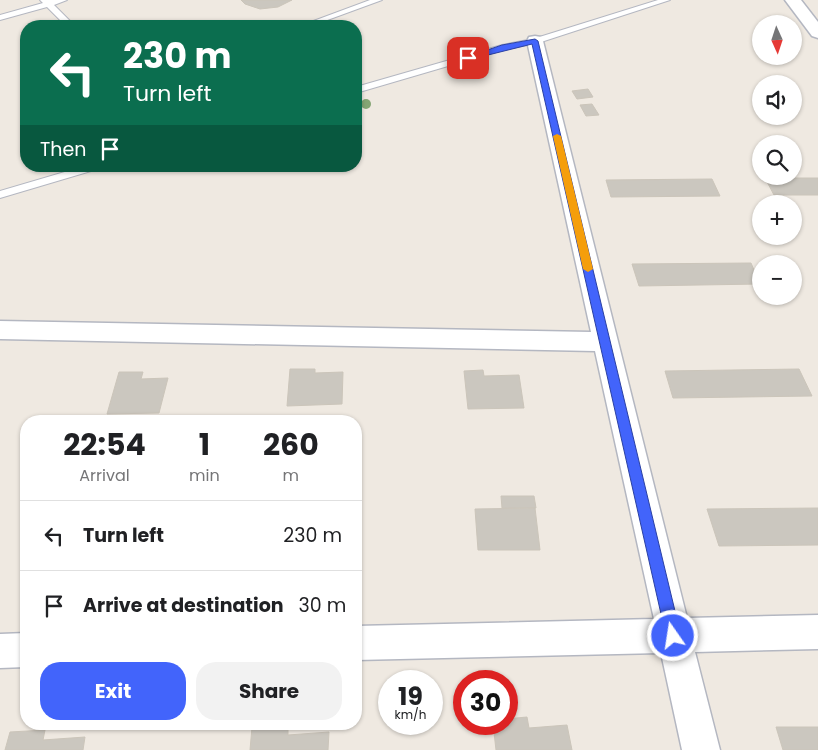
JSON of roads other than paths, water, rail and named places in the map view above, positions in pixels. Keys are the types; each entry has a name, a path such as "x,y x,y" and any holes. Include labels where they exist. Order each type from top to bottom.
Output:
{"street":[{"path":"793,0 818,33"},
{"path":"535,41 701,750"},
{"path":"0,330 606,342"},
{"path":"362,643 818,632"},
{"path":"0,650 20,650"}],"lane":[{"path":"0,18 46,2 63,0"},
{"path":"321,20 378,0"},
{"path":"362,88 505,47 535,41 666,0"},
{"path":"46,2 65,20"},
{"path":"0,195 77,172"}]}
